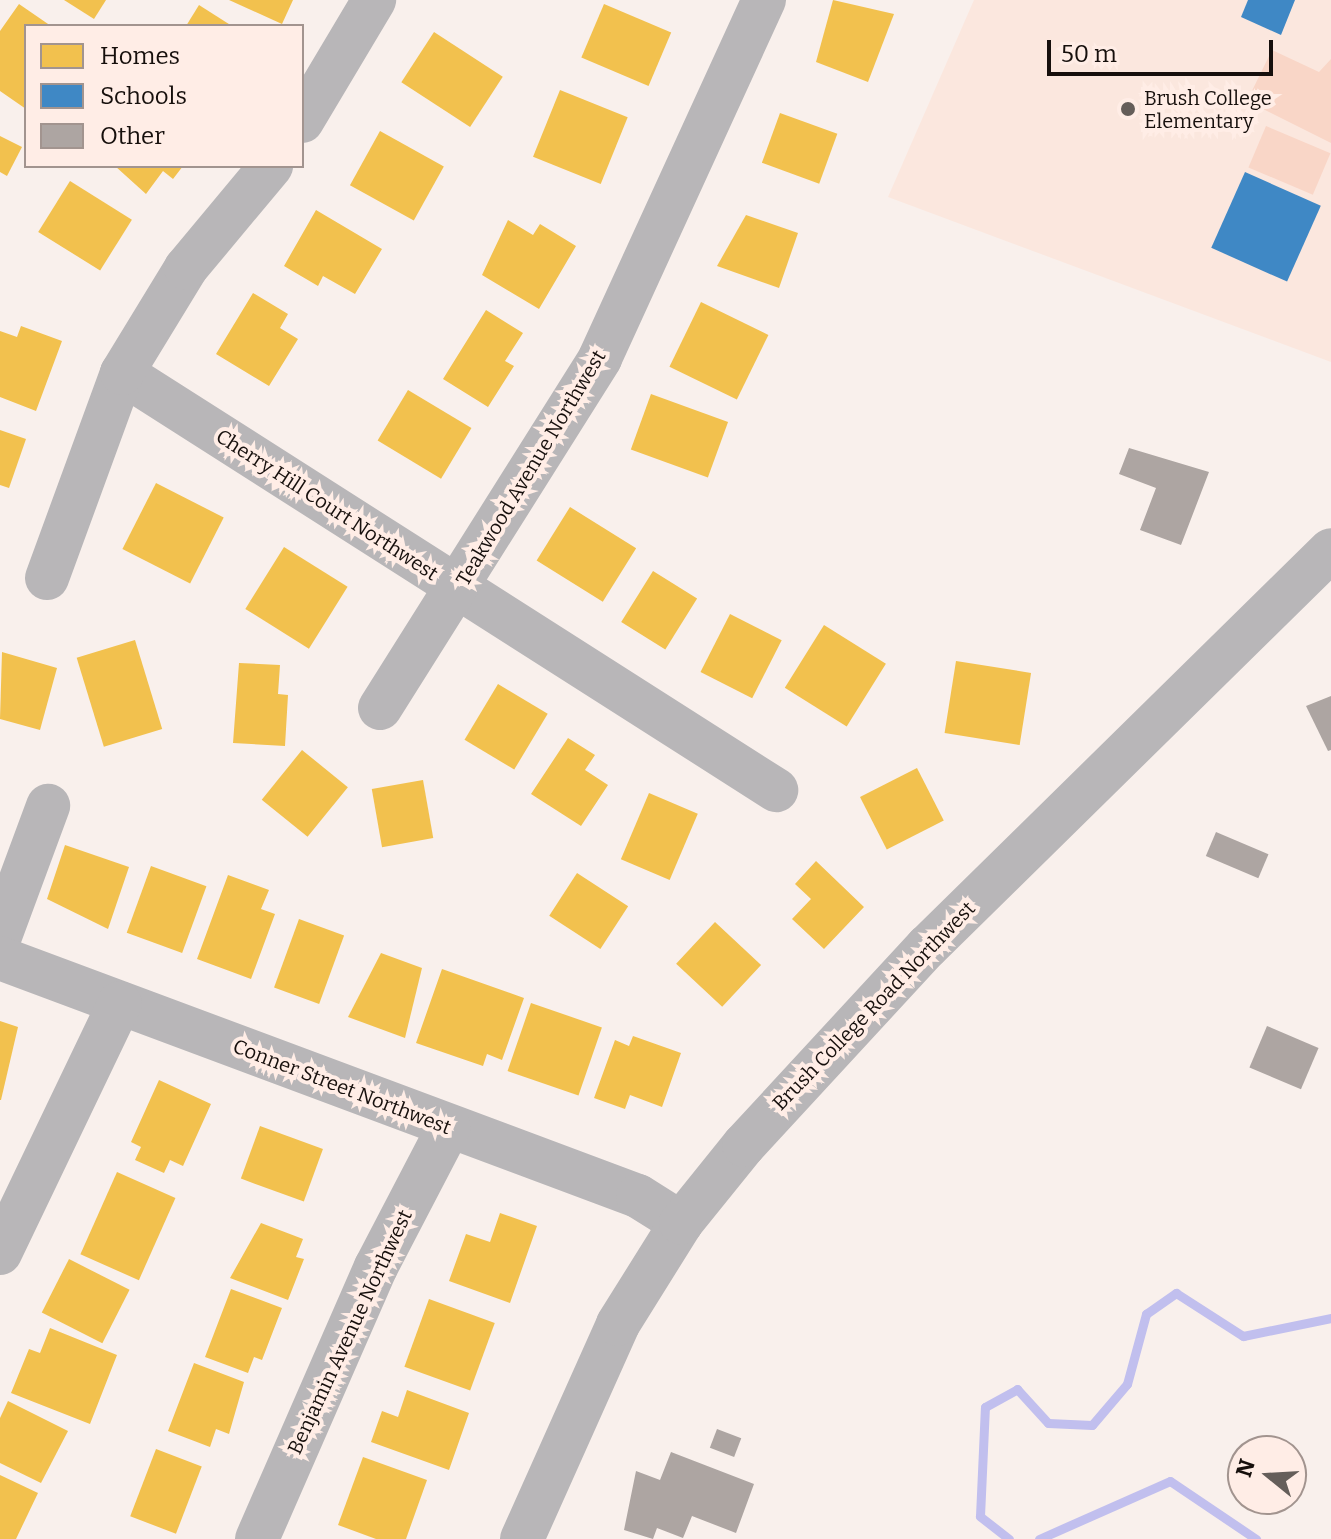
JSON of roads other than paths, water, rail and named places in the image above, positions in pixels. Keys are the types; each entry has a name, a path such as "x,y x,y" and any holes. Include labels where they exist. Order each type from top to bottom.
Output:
{"street":[{"path":"304,118 374,0"},
{"name":"Teakwood Avenue Northwest","path":"380,708 458,589 600,358 764,0"},
{"path":"47,578 122,373 186,268 269,168"},
{"name":"Cherry Hill Court Northwest","path":"122,373 776,790"},
{"name":"Brush College Road Northwest","path":"522,1539 589,1381 681,1223 927,947 1331,550"},
{"path":"0,936 48,806"},
{"name":"Conner Street Northwest","path":"0,958 638,1196 681,1223"},
{"path":"0,1253 120,1003"},
{"name":"Benjamin Avenue Northwest","path":"257,1539 376,1267 449,1127"}],"waterway":[{"path":"1009,1539 980,1516 985,1407 1017,1389 1048,1423 1092,1425 1127,1384 1146,1314 1176,1293 1243,1336 1331,1318"},
{"path":"1039,1539 1170,1481 1256,1539"}],"place":[{"name":"Brush College Elementary","path":"1128,109"}]}
